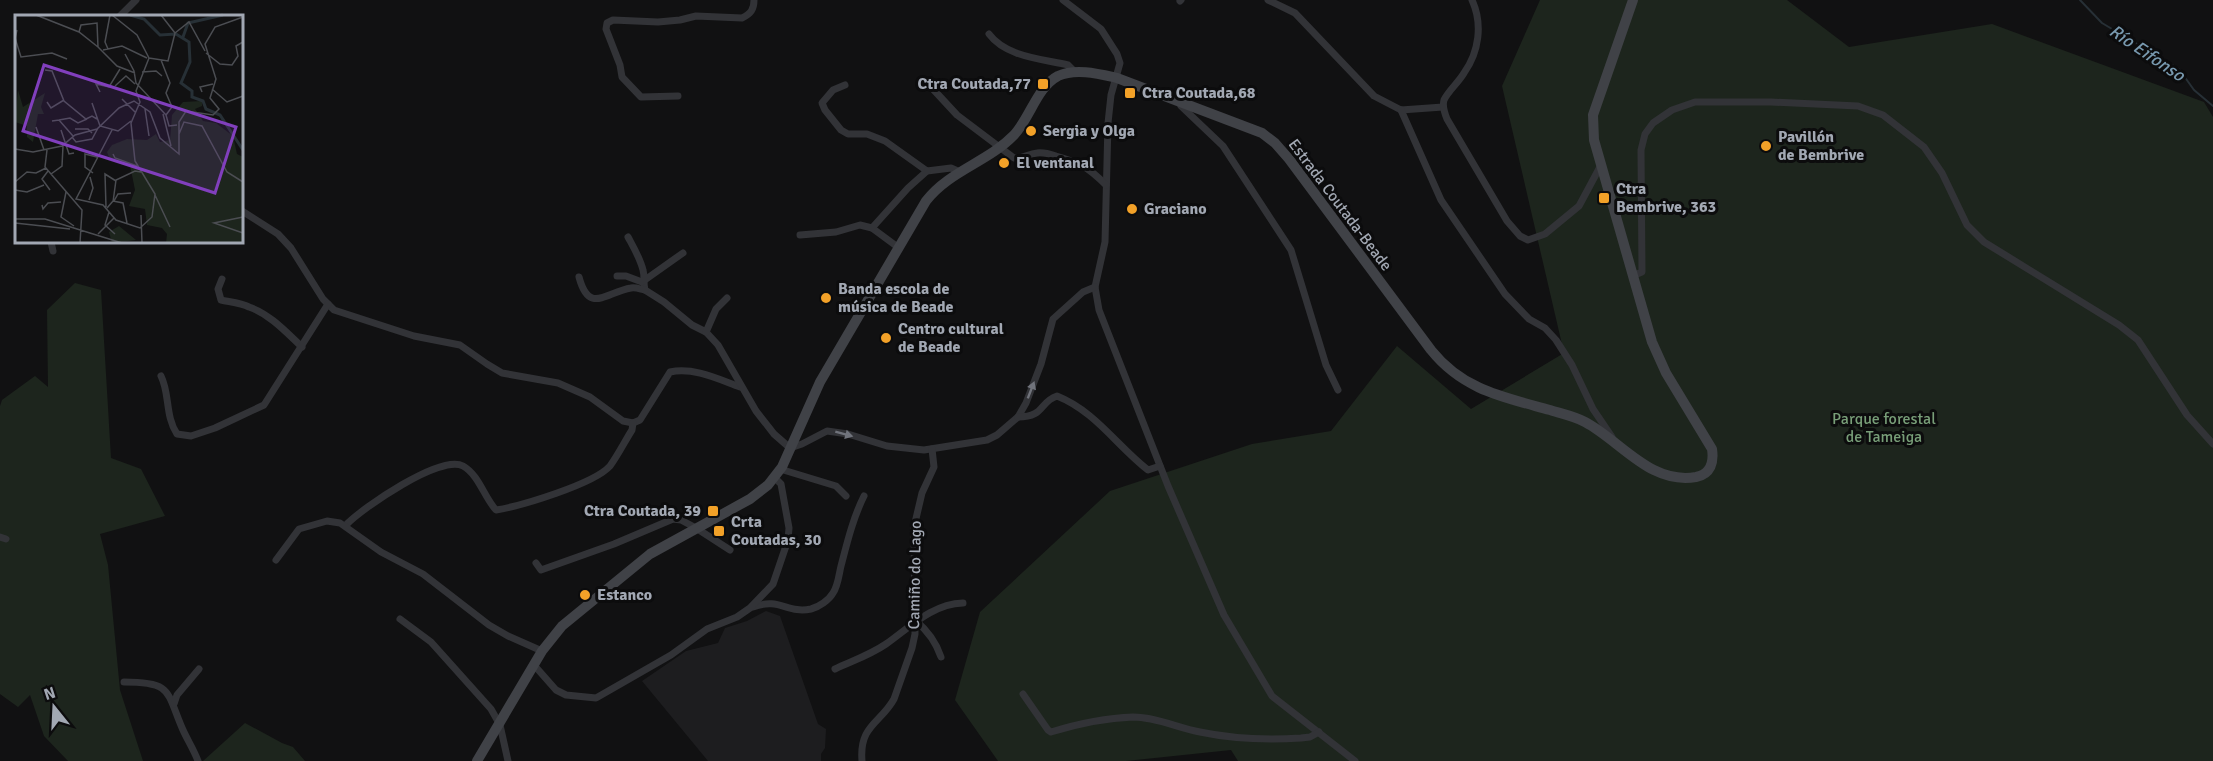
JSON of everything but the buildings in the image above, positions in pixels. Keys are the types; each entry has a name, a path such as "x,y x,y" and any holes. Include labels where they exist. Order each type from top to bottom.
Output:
{"street":[{"path":"121,15 136,0"},
{"path":"678,96 641,97 630,86 622,77 620,65 606,29 607,23 613,20 680,20 696,16 742,18 749,15 754,7 754,0"},
{"path":"1063,0 1101,29 1118,54 1120,63 1111,95 1108,123 1105,242 1095,287 1099,310 1160,466 1224,615 1272,696 1355,761"},
{"path":"1268,0 1295,13 1374,96 1401,110 1443,107"},
{"path":"1472,0 1477,11 1479,28 1474,56 1444,100 1443,107 1447,119 1507,220 1520,236 1528,240 1545,234 1579,206 1601,165"},
{"name":"Estrada Coutada-Beade","path":"1075,72 1117,78 1251,128 1275,143 1431,350 1454,374 1470,384 1493,393 1575,417 1593,427 1646,466 1668,476 1700,476 1706,473 1713,462 1712,449 1666,373 1652,342 1594,141 1593,115 1633,0"},
{"path":"989,34 996,44 1010,51 1068,65 1075,72"},
{"path":"477,761 542,651 562,626 650,554 750,499 768,485 790,448 820,382 930,196 960,172 999,147 1022,126 1050,81 1075,72"},
{"path":"845,85 833,90 822,103 841,130 848,134 867,134 885,141 927,171"},
{"path":"932,88 957,115 1014,158 1045,153 1080,163 1106,185"},
{"path":"1173,99 1223,146 1291,250 1326,365 1338,390"},
{"path":"1632,276 1642,272 1641,150 1645,134 1653,123 1672,110 1695,102 1771,102 1858,106 1883,115 1924,147 1942,173 1967,225 1984,242 2119,325 2138,340 2187,415 2213,444"},
{"path":"1401,110 1441,200 1505,294 1529,319 1545,328 1556,340 1572,365 1593,409 1617,445"},
{"path":"872,228 908,188 927,171 951,168 960,172"},
{"path":"243,212 278,234 291,248 323,299 334,310 414,336 460,345 502,373 558,383 590,397 623,421 633,423 640,420 670,372 681,370 699,373 740,387"},
{"path":"800,235 836,232 860,225 872,228 899,248"},
{"path":"628,237 645,273 644,286"},
{"path":"51,243 53,251"},
{"path":"579,277 586,296 594,299 604,297 632,287 644,286 683,253"},
{"path":"617,276 626,276 644,286 692,325 706,332 718,345 740,387 769,428 790,448"},
{"path":"222,279 218,289 221,300 249,306 281,328 302,347"},
{"path":"790,448 832,430 887,446 932,450 987,440 1006,429 1018,417 1026,403 1041,364 1053,319 1083,292 1095,287"},
{"path":"706,332 716,309 727,298"},
{"path":"161,376 166,386 168,409 177,434 191,436 215,429 264,405 328,304"},
{"path":"1018,417 1037,414 1051,398 1057,396 1096,419 1133,458 1148,470 1160,466"},
{"path":"346,525 355,516 402,485 446,464 466,467 478,481 496,510 552,495 609,467 632,430 633,423"},
{"name":"Camiño do Lago","path":"862,761 864,738 867,731 871,724 890,707 912,648 916,621 914,527 922,493 934,467 932,450"},
{"path":"777,473 836,486 846,496"},
{"path":"750,608 773,584 788,540 789,528 777,473"},
{"path":"534,665 556,690 566,695 596,698 671,655 707,629 750,608 765,603 775,603 794,610 815,608 834,593 846,546 864,496"},
{"path":"536,563 541,570 614,544 673,519 681,520 696,528 730,550"},
{"path":"276,560 299,529 327,521 346,525 381,552 423,574 489,625 542,651"},
{"path":"835,669 884,645 916,621 947,604 963,603"},
{"path":"400,619 431,642 491,710 500,725 508,761"},
{"path":"916,621 926,629 937,645 941,657"},
{"path":"174,704 177,695 199,669"},
{"path":"124,682 151,682 164,689 174,704 198,761"},
{"path":"1023,694 1051,732 1084,723 1132,717 1233,737 1301,738 1310,737 1319,732"}],"shaded area":[{"path":"766,611 780,616 818,724 826,729 825,748 821,754 821,761 708,761 642,681 686,651 718,643 725,628 747,621"}],"green space":[{"name":"Parque forestal de Tameiga","path":"1540,0 1787,0 1849,47 1992,24 2204,102 2213,117 2213,761 1238,761 1231,750 1126,761 998,761 955,700 980,612 1110,491 1252,444 1331,431 1397,346 1471,409 1564,353 1502,86"},
{"path":"75,283 101,290 111,458 141,469 165,516 100,534 108,565 120,690 143,761 68,761 44,736 30,695 18,707 0,694 0,406 2,400 35,376 48,387 47,310"},
{"path":"245,723 293,747 305,761 203,761"}],"waterway":[{"name":"Río Eifonso","path":"2080,0 2102,23 2179,69 2194,90 2213,106"}],"place":[{"name":"Ctra Coutada,77","path":"1043,84"},
{"name":"Ctra Coutada,68","path":"1130,93"},
{"name":"Sergia y Olga","path":"1031,131"},
{"name":"Pavillón de Bembrive","path":"1766,146"},
{"name":"El ventanal","path":"1004,163"},
{"name":"Ctra Bembrive, 363","path":"1604,198"},
{"name":"Graciano","path":"1132,209"},
{"name":"Banda escola de música de Beade","path":"826,298"},
{"name":"Centro cultural de Beade","path":"886,338"},
{"name":"Ctra Coutada, 39","path":"713,511"},
{"name":"Crta Coutadas, 30","path":"719,531"},
{"name":"Estanco","path":"585,595"}]}
